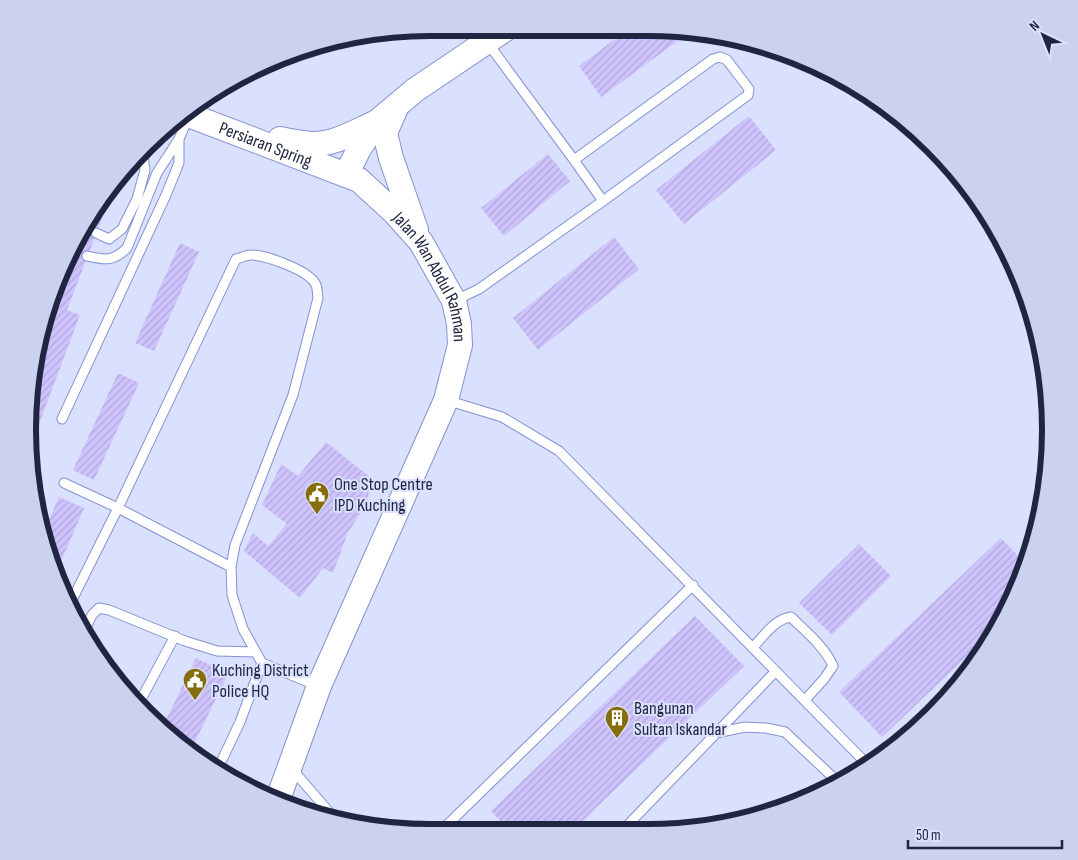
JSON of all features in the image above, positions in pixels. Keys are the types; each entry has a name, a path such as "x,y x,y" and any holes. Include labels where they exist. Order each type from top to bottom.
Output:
{"street":[{"path":"346,174 360,147 377,122 398,104 496,36"},
{"path":"398,104 386,133 390,158 421,242"},
{"name":"Persiaran Spring","path":"192,116 346,174"},
{"path":"246,136 271,137 310,144 324,143 337,140 377,122"},
{"name":"Jalan Wan Abdul Rahman","path":"280,794 319,686 446,400 460,345 459,324 454,301 421,242 379,196 359,180 346,174"}],"lane":[{"path":"487,42 603,201"},
{"path":"454,301 479,290 603,201 748,95 749,89 727,60 720,57 713,59 574,160"},
{"path":"87,256 104,260 118,257 126,248 157,173 180,139 186,121"},
{"path":"62,419 166,195 179,163 180,139"},
{"path":"96,233 110,239 122,229 137,199 145,170 143,161"},
{"path":"74,597 118,508 236,259 248,255 261,256 296,269 314,281 318,298 294,396 235,545 231,567 232,595 243,629 262,663 319,686"},
{"path":"446,400 502,417 560,450 863,760"},
{"path":"64,483 118,508 231,567"},
{"path":"448,824 693,585"},
{"path":"88,624 92,615 99,608 140,621 217,651 256,652"},
{"path":"753,647 776,623 784,618 791,617 812,638 830,657 833,666 824,679 804,700"},
{"path":"142,698 175,636"},
{"path":"220,763 240,722 262,663"},
{"path":"628,824 776,671"},
{"path":"715,733 744,727 766,728 785,732 833,777"},
{"path":"290,767 327,810"}],"building":[{"path":"619,36 682,38 601,97 579,66"},
{"path":"749,116 776,150 684,224 656,190"},
{"path":"548,154 570,181 504,236 481,208"},
{"path":"107,205 67,310 80,315 36,432 37,404 44,353 57,303 77,256"},
{"path":"614,237 639,269 538,350 513,318"},
{"path":"180,243 199,252 154,351 135,343"},
{"path":"118,373 139,383 94,480 73,470"},
{"name":"One Stop Centre IPD Kuching","path":"326,442 372,479 366,505 348,532 333,573 323,568 300,598 244,551 253,533 268,546 287,524 262,505 281,464 298,476"},
{"path":"59,497 84,508 60,564 57,557 48,523"},
{"path":"1001,538 1021,558 1001,604 975,649 882,737 839,692"},
{"path":"859,544 891,576 832,635 799,603"},
{"name":"Bangunan Sultan Iskandar","path":"695,616 744,666 579,824 503,824 491,811"},
{"name":"Kuching District Police HQ","path":"196,658 228,674 194,745 165,721"}],"place":[{"name":"One Stop Centre IPD Kuching","path":"317,515"},
{"name":"Kuching District Police HQ","path":"195,701"},
{"name":"Bangunan Sultan Iskandar","path":"617,739"}]}
